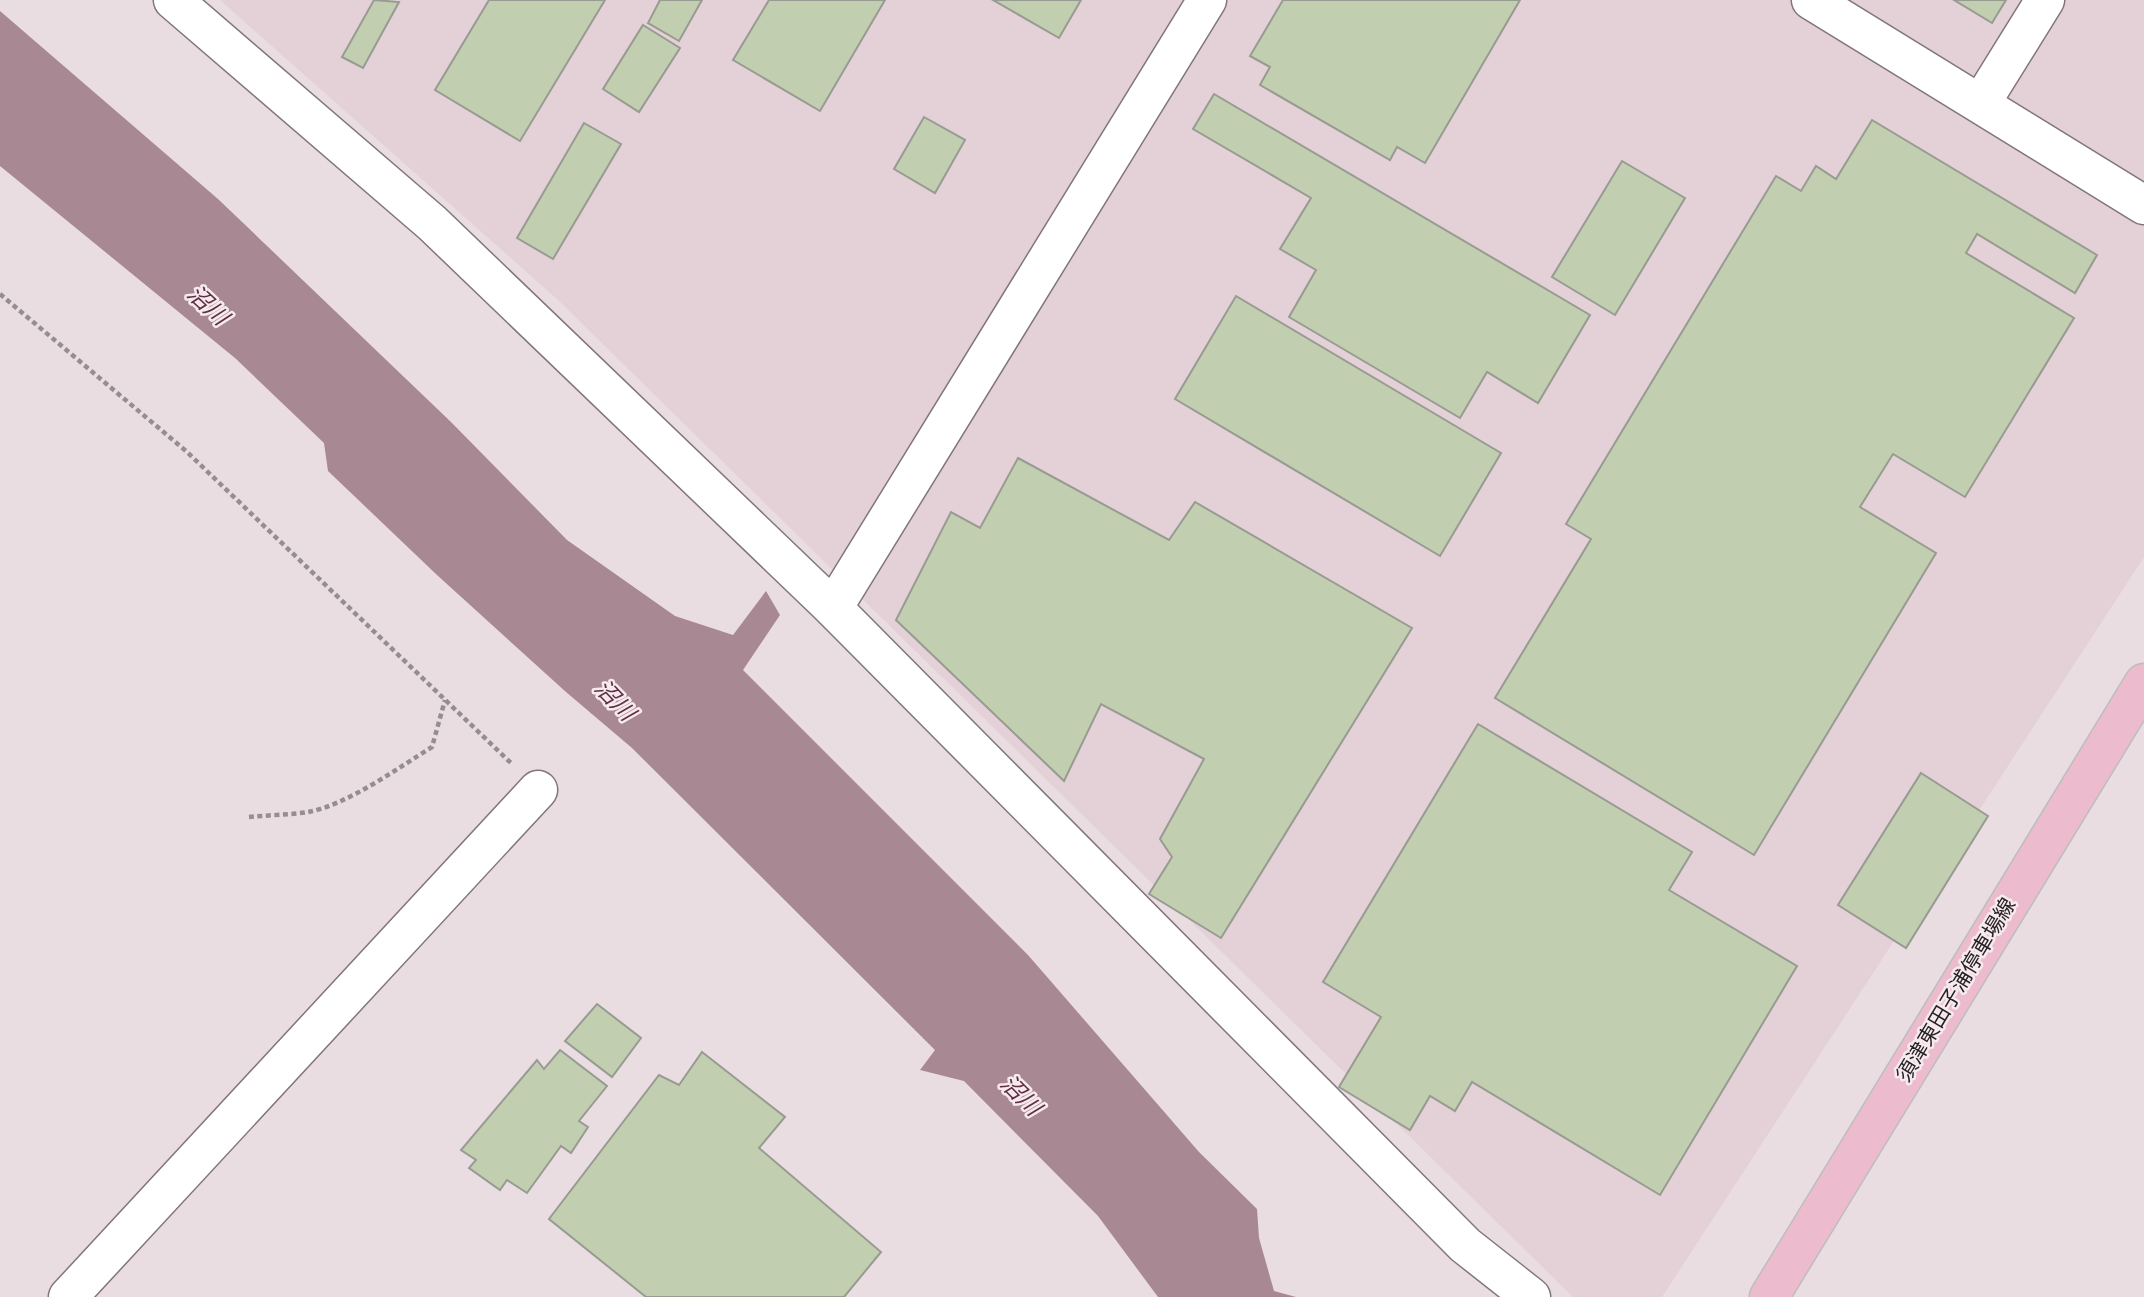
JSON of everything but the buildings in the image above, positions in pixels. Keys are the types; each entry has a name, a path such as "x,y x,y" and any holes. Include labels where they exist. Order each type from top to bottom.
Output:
{"main road":[{"name":"須津東田子浦停車場線","path":"1769,1297 2144,683"}],"street":[{"path":"173,0 432,223 833,608 1465,1245 1531,1297"},
{"path":"833,608 1208,0"},
{"path":"1811,0 2144,205"},
{"path":"1981,103 2045,0"},
{"path":"68,1297 538,790"}],"path":[{"path":"0,294 186,451 538,790"},
{"path":"249,817 310,811 338,801 384,777 432,747 445,700"}],"shaded area":[{"path":"220,0 2144,0 2144,557 1662,1297 1573,1297 557,299"}],"water":[{"name":"沼川","path":"0,11 218,199 451,422 567,540 675,616 733,635 766,591 780,615 743,670 1028,955 1199,1152 1257,1209 1259,1238 1274,1291 1296,1297 1158,1297 1098,1216 964,1081 920,1070 935,1050 632,748 437,575 328,471 324,443 235,358 0,166"}]}
